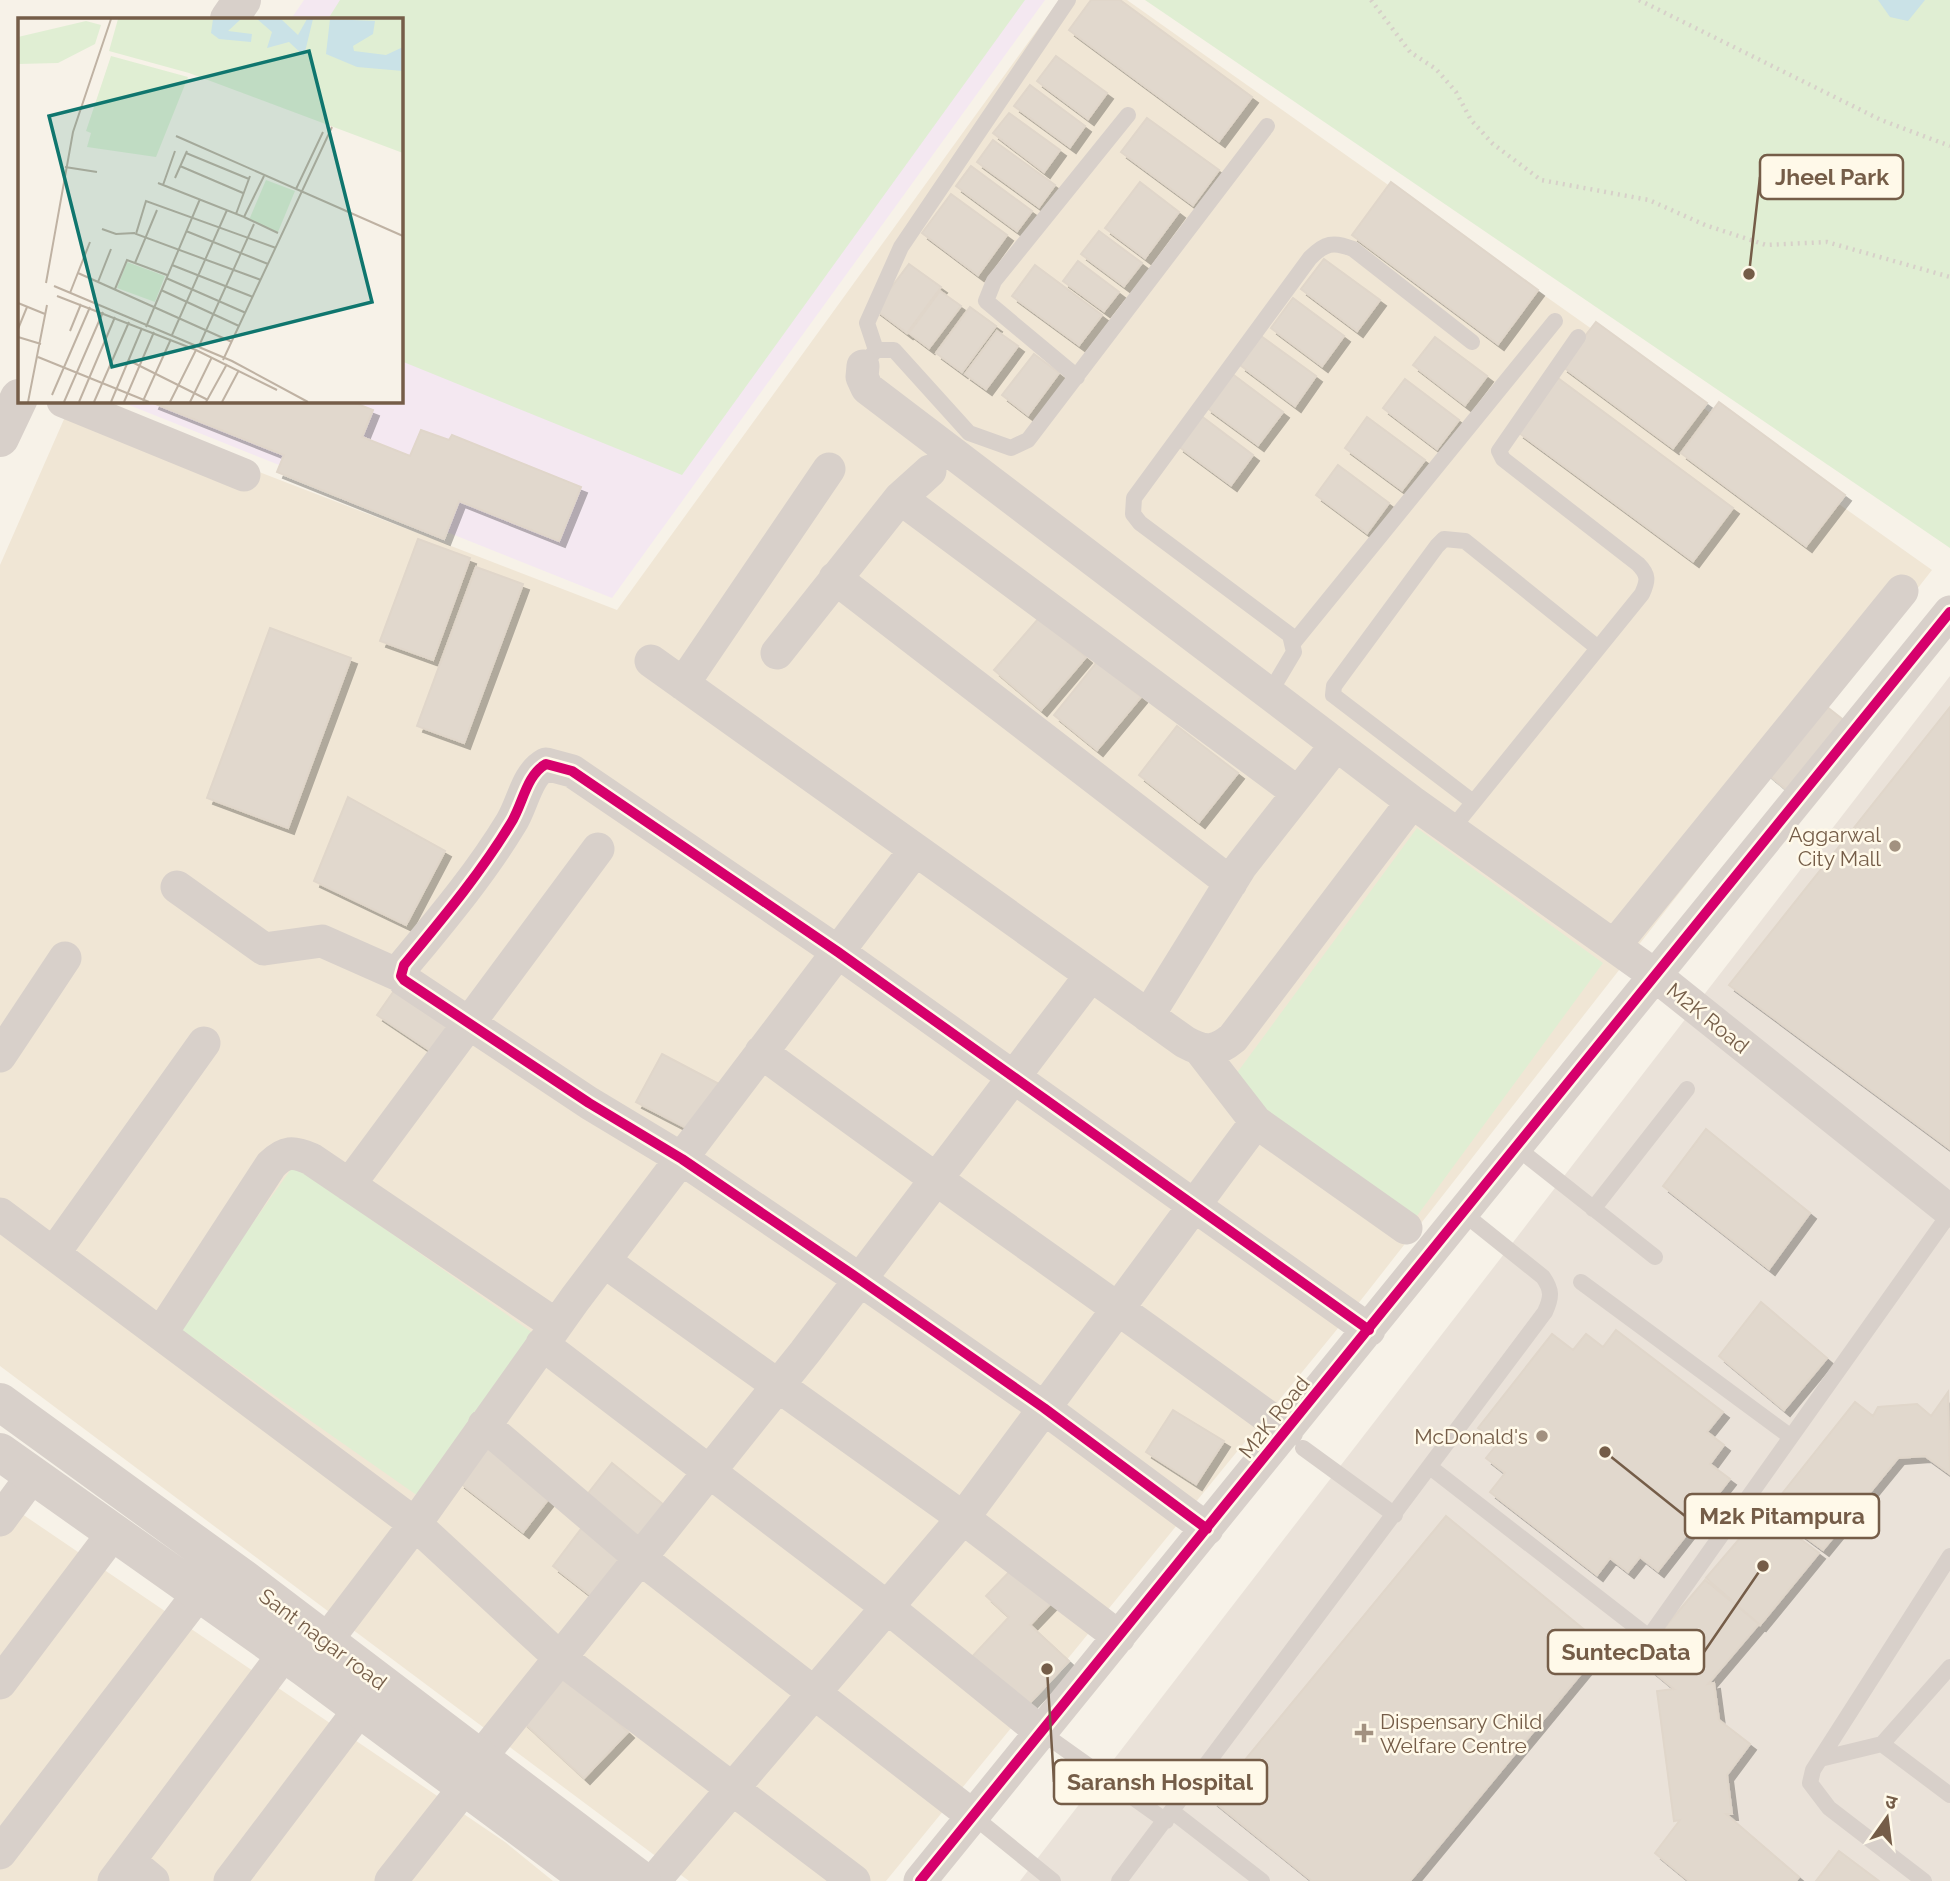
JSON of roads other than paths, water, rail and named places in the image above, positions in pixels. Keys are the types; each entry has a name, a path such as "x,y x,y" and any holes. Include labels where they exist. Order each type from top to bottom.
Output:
{"street":[{"path":"230,18 242,0"},
{"path":"870,358 862,377 867,388 1412,802 1656,976 1950,611"},
{"path":"0,438 18,400"},
{"path":"65,402 244,475"},
{"path":"683,684 830,469"},
{"path":"777,653 900,498 930,471"},
{"path":"900,498 1298,793"},
{"path":"835,578 1231,883"},
{"path":"1614,946 1902,591"},
{"path":"651,662 1201,1051 1256,1122 1406,1228"},
{"path":"1148,1016 1231,883 1336,745"},
{"path":"401,976 404,965 495,850 518,813 531,778 546,764 572,771 838,952 1369,1330"},
{"path":"1201,1051 1218,1050 1233,1038 1412,802"},
{"path":"349,1185 598,849"},
{"path":"132,1874 305,1654 415,1524 549,1335 915,850"},
{"path":"177,887 264,950 322,941 401,976 589,1103 682,1159 859,1279 1044,1408 1207,1529"},
{"path":"0,1056 65,958"},
{"path":"391,1881 559,1658 777,1386 1091,975"},
{"name":"M2K Road","path":"920,1881 1207,1529 1295,1440 1369,1330 1656,976 1950,1212"},
{"path":"54,1253 204,1043"},
{"path":"761,1052 934,1181 1118,1308 1295,1440"},
{"path":"654,1881 963,1518 1256,1122"},
{"path":"162,1332 271,1165 281,1155 295,1152 311,1159 549,1335 707,1473 887,1608 1041,1732"},
{"path":"0,1214 162,1332 415,1524 559,1658 854,1881"},
{"path":"604,1261 963,1518 1119,1637"},
{"name":"Sant nagar road","path":"0,1402 305,1654 472,1772 642,1881"},
{"path":"484,1424 640,1558 973,1816"},
{"name":"Sant nagar road","path":"0,1451 199,1593 305,1654 360,1709 472,1772 592,1881"},
{"path":"0,1520 33,1475"},
{"path":"0,1682 114,1532"},
{"path":"0,1853 199,1593"},
{"path":"230,1881 360,1709"}],"lane":[{"path":"1068,0 901,247 867,323 870,358 894,350 969,433 1012,448 1028,440 1267,126"},
{"path":"1077,377 992,309 986,300 988,290 1128,115"},
{"path":"1294,642 1290,635 1140,523 1133,514 1134,498 1310,258 1322,246 1337,243 1353,249 1472,342"},
{"path":"1269,694 1290,661 1294,642 1555,321"},
{"path":"1451,830 1642,594 1648,581 1646,571 1503,459 1499,451 1578,337"},
{"path":"1473,803 1333,695 1334,686 1437,546 1444,539 1465,541 1598,648"},
{"path":"1593,1209 1687,1089"},
{"path":"1517,1148 1655,1257"},
{"path":"1430,1467 1649,1637 1950,1212"},
{"path":"1118,1881 1170,1816 1395,1515 1551,1300 1551,1289 1543,1277 1464,1213"},
{"path":"1581,1282 1791,1437"},
{"path":"1295,1440 1395,1515"},
{"path":"1924,1881 1818,1797 1810,1783 1812,1770 1950,1556"},
{"path":"1820,1759 1882,1744 1948,1673"},
{"path":"1041,1732 1170,1816 1262,1881"},
{"path":"1882,1744 1950,1795"},
{"path":"973,1816 1053,1881"}],"water":[{"path":"1878,0 1925,0 1908,21 1890,17"}],"place":[{"name":"Jheel Park","path":"1749,274"},
{"name":"Aggarwal City Mall","path":"1895,846"},
{"name":"McDonald's","path":"1542,1436"},
{"name":"M2k Pitampura","path":"1605,1452"},
{"name":"SuntecData","path":"1763,1566"},
{"name":"Saransh Hospital","path":"1047,1669"},
{"name":"Dispensary Child Welfare Centre","path":"1364,1733"}]}
